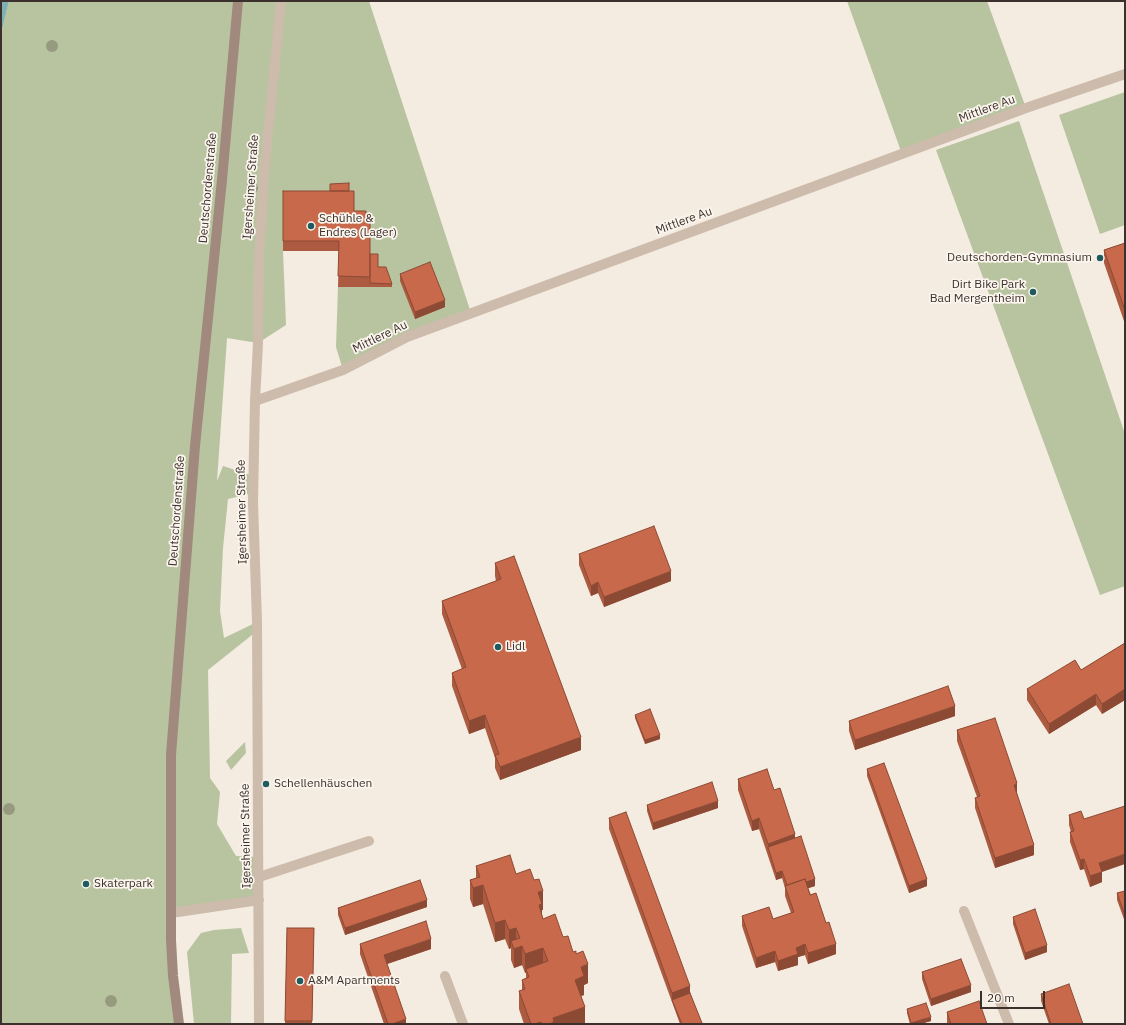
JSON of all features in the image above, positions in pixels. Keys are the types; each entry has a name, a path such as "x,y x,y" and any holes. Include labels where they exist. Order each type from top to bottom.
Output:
{"street":[{"name":"Deutschordenstraße","path":"180,1024 173,976 171,913 171,755 195,446 222,180 238,1"},
{"name":"Igersheimer Straße","path":"259,1024 257,622 253,502 255,401 258,343 259,261 264,174 281,1"},
{"name":"Mittlere Au","path":"255,401 343,370 407,337 1026,108 1125,74"},
{"path":"259,877 369,841"},
{"path":"171,913 259,900"},
{"path":"964,910 1009,1024"},
{"path":"445,976 463,1024"}],"green space":[{"path":"9,1 369,1 471,313 343,370 336,347 338,287 392,287 370,258 370,234 283,201 283,251 286,325 258,343 227,338 217,481 223,466 254,476 253,493 228,499 223,548 220,611 224,638 257,622 257,631 208,670 210,778 220,792 217,824 236,856 259,857 259,900 171,913 179,1024 1,1024 1,34"},
{"path":"847,1 987,1 1026,108 902,154"},
{"path":"1125,92 1125,225 1100,234 1059,115"},
{"name":"Dirt Bike Park Bad Mergentheim","path":"1019,121 1125,434 1125,586 1100,595 936,150"},
{"path":"245,742 246,753 231,770 226,761"},
{"path":"241,928 249,953 232,954 231,1024 194,1024 187,952 201,933 214,930"}],"water":[{"path":"1,1 9,1 1,34"}],"building":[{"path":"349,183 349,191 330,191 330,184"},
{"path":"283,191 354,191 354,211 366,211 366,223 370,223 370,277 338,276 339,241 283,241"},
{"path":"1125,243 1125,310 1104,250"},
{"path":"370,254 378,254 378,267 386,267 392,284 370,283"},
{"path":"430,262 445,300 415,312 400,274"},
{"path":"654,526 671,571 604,597 598,582 591,586 579,554"},
{"name":"Lidl","path":"514,556 581,737 500,767 495,755 499,754 485,715 469,721 452,673 466,667 442,601 501,579 495,563"},
{"path":"1125,643 1125,689 1102,704 1096,694 1049,724 1027,689 1075,660 1081,670"},
{"path":"948,686 955,706 855,740 849,721"},
{"path":"650,709 660,735 645,740 635,715"},
{"path":"995,718 1017,783 1014,785 1034,845 995,858 975,798 980,796 957,730"},
{"path":"884,763 927,879 909,886 867,769"},
{"path":"767,769 774,790 780,788 795,834 768,844 759,818 752,821 738,779"},
{"path":"712,782 718,801 653,823 647,805"},
{"path":"1125,806 1125,854 1099,863 1102,872 1090,876 1084,859 1080,860 1070,832 1074,831 1069,815 1081,811 1084,819"},
{"path":"626,812 690,986 672,993 609,818"},
{"path":"801,836 815,879 806,882 805,879 787,885 782,871 776,873 768,847"},
{"path":"510,855 516,874 530,869 534,880 539,879 543,891 538,892 542,904 539,905 543,919 555,914 563,937 568,936 573,952 576,951 576,954 583,951 588,964 581,967 584,976 575,980 585,1007 553,1018 554,1022 549,1024 542,1024 541,1022 531,1024 519,991 525,989 522,980 529,977 526,969 548,961 543,948 525,954 522,946 514,949 511,941 520,938 516,928 509,930 505,920 495,923 483,885 473,888 470,880 480,877 476,866"},
{"path":"805,879 810,895 816,893 826,923 829,922 836,944 808,953 805,944 796,948 798,954 778,961 775,951 756,958 742,916 769,907 773,919 794,912 785,886"},
{"path":"420,880 427,900 345,928 338,908"},
{"path":"1125,891 1125,915 1117,893"},
{"path":"1035,909 1047,945 1025,953 1013,917"},
{"path":"426,921 431,939 384,955 406,1019 388,1024 360,944"},
{"name":"A&M Apartments","path":"287,928 314,928 312,1021 285,1021"},
{"path":"961,959 971,985 931,999 922,972"},
{"path":"1069,984 1083,1024 1051,1024 1041,994"},
{"path":"690,993 702,1023 700,1024 682,1024 672,1000"},
{"path":"979,1001 987,1024 951,1024 947,1012"},
{"path":"926,1003 931,1017 911,1023 907,1009"}],"place":[{"name":"Schühle & Endres (Lager)","path":"311,226"},
{"name":"Deutschorden-Gymnasium","path":"1100,258"},
{"name":"Dirt Bike Park Bad Mergentheim","path":"1033,292"},
{"name":"Lidl","path":"498,647"},
{"name":"Schellenhäuschen","path":"266,784"},
{"name":"Skaterpark","path":"86,884"},
{"name":"A&M Apartments","path":"300,981"}]}
